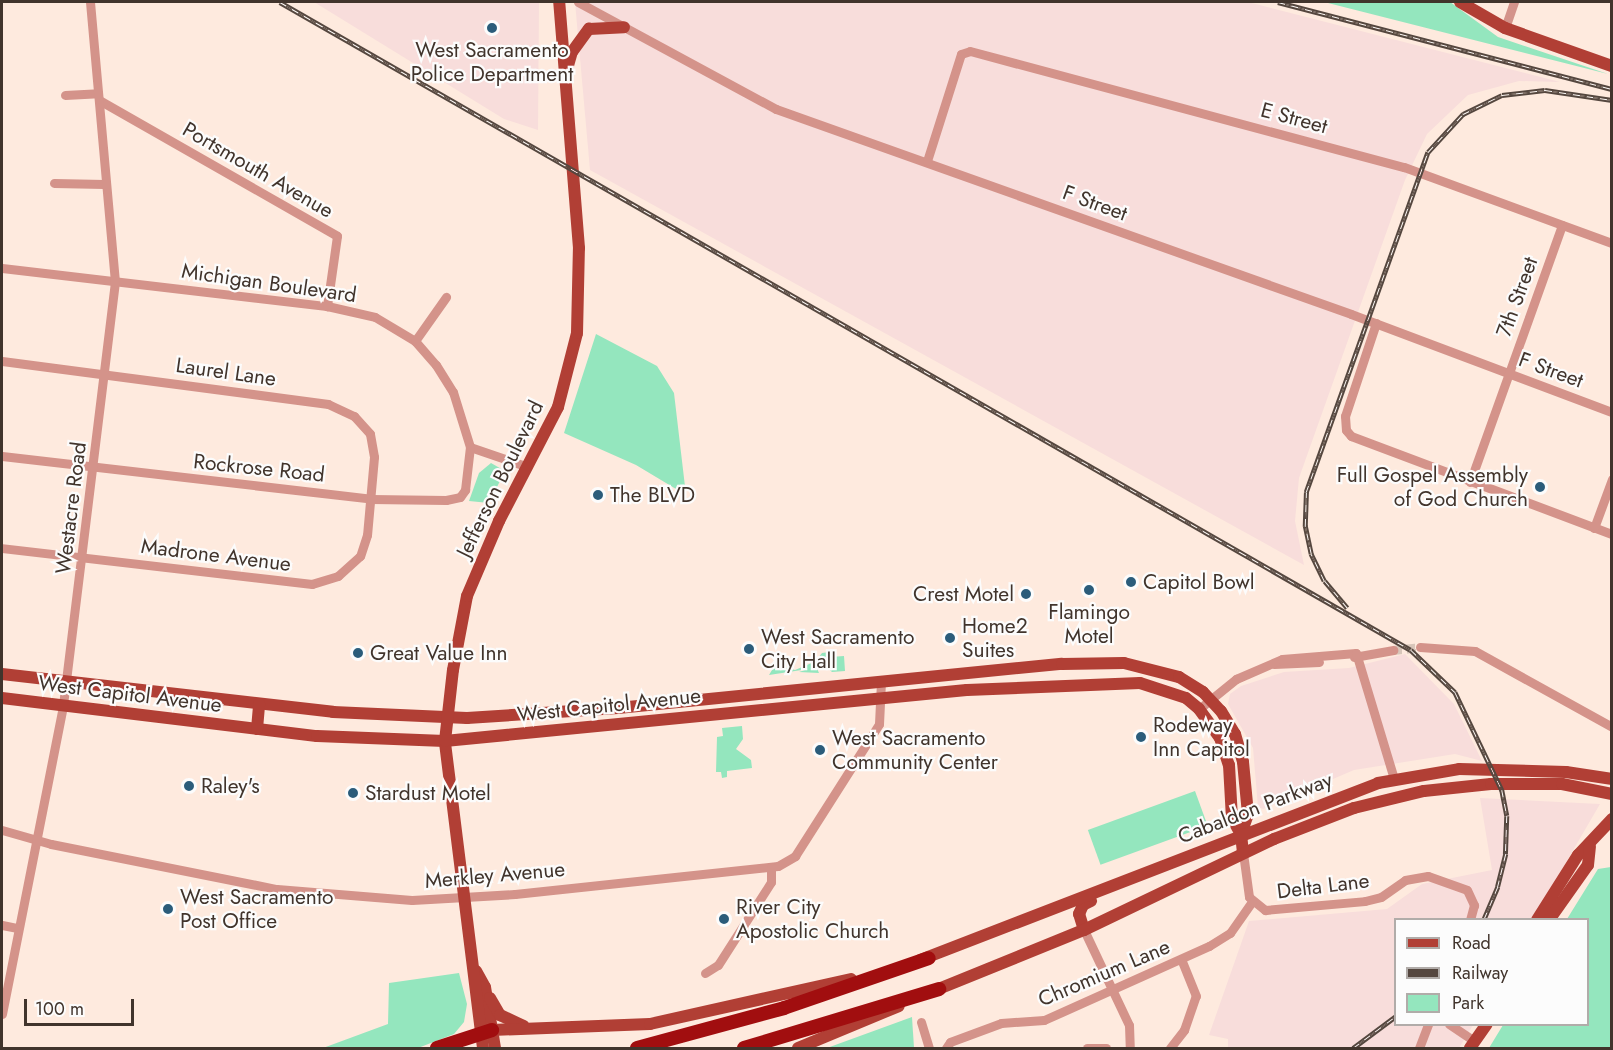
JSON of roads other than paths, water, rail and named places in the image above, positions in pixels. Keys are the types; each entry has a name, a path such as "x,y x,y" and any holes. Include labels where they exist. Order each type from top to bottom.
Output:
{"highway":[{"path":"637,1048 784,1008 929,958"},
{"path":"744,1048 939,989"},
{"path":"437,1048 486,1031"}],"main road":[{"name":"Jefferson Boulevard","path":"495,1048 486,1031 473,989 476,971 445,741 467,596 488,544 558,408 577,333 579,248 559,2"},
{"path":"1460,2 1504,28 1611,66"},
{"path":"565,76 572,52 584,34 597,27 624,27"},
{"name":"West Capitol Avenue","path":"2,674 364,715 447,717 633,706 716,696 1111,662 1169,674 1212,699"},
{"name":"West Capitol Avenue","path":"2,698 346,738 445,741 967,690 1034,690 1126,682 1162,687 1199,709"},
{"path":"696,716 715,705 716,696"},
{"path":"1212,699 1229,723 1240,748 1248,814 1241,834"},
{"path":"257,729 259,704"},
{"path":"599,725 630,713 633,706"},
{"path":"1199,709 1225,750 1232,818 1241,834 1243,853"},
{"name":"Cabaldon Parkway","path":"486,1031 650,1024 805,991 929,958 1327,800 1394,779 1459,770 1566,772 1611,779"},
{"name":"Cabaldon Parkway","path":"798,1048 1084,930 1243,853 1354,808 1430,790 1491,784 1562,784 1611,794"},
{"path":"1538,918 1578,855 1590,846 1611,819"},
{"path":"1551,918 1588,865 1590,846"},
{"path":"1084,930 1079,914 1083,905 1119,890 1131,879"},
{"name":"Jefferson Boulevard","path":"476,971 485,987 486,1031 483,1048"},
{"path":"485,987 495,1009 506,1019 546,1029"},
{"path":"1472,1045 1475,1026"},
{"path":"1472,1045 1486,1026"}],"street":[{"name":"Westacre Road","path":"2,1014 18,928 39,839 67,682 106,374 115,282 104,184 90,2"},
{"name":"F Street","path":"578,2 776,109 1376,323 1611,411"},
{"path":"1504,28 1514,2"},
{"name":"E Street","path":"927,161 961,54 970,51 1389,162 1611,243"},
{"path":"65,95 99,97"},
{"name":"Portsmouth Avenue","path":"99,97 337,236 327,306"},
{"path":"54,183 104,184"},
{"name":"7th Street","path":"1470,482 1562,225"},
{"name":"Michigan Boulevard","path":"2,268 327,306 375,317 415,341 453,392 470,447"},
{"path":"415,341 446,297"},
{"path":"1376,323 1345,416 1346,430 1360,440 1611,534"},
{"name":"Laurel Lane","path":"2,361 328,404 354,416 370,434 374,457 371,499"},
{"path":"470,447 528,468"},
{"name":"Rockrose Road","path":"2,456 371,499 460,497 466,482 470,447"},
{"path":"1594,528 1611,479"},
{"name":"Madrone Avenue","path":"2,548 312,584 338,576 360,556 371,499"},
{"path":"1420,647 1475,651 1611,727"},
{"path":"1199,709 1236,679 1274,664 1392,650"},
{"path":"1358,654 1394,779"},
{"name":"Merkley Avenue","path":"2,830 277,889 412,900 465,897 771,867 795,856 879,724 883,699 881,681"},
{"name":"Delta Lane","path":"1243,853 1252,902 1272,911 1365,901 1381,897 1405,880 1422,876 1457,885 1467,890 1473,900 1470,918"},
{"path":"705,974 718,965 771,882 771,867"},
{"name":"Chromium Lane","path":"944,1048 1000,1023 1044,1020 1209,946 1230,933 1252,902"},
{"path":"2,925 18,928"},
{"path":"1084,930 1129,1025 1130,1048"},
{"path":"1170,1048 1184,1030 1196,996 1181,959"},
{"path":"921,1022 929,1048"},
{"path":"1419,1048 1427,1026"},
{"path":"1451,1026 1472,1045"},
{"path":"1087,1048 1106,1048"}],"tunnel":[{"path":"1393,650 1420,647"}],"railway":[{"path":"280,2 1411,650 1455,692 1502,790 1507,816 1506,854 1498,887 1485,918"},
{"path":"1278,2 1612,89"},
{"path":"1347,608 1324,581 1311,554 1305,526 1306,492 1428,152 1463,114 1502,95 1545,90 1612,100"},
{"path":"1353,1048 1394,1017"}],"place":[{"name":"West Sacramento Police Department","path":"492,28"},
{"name":"Full Gospel Assembly of God Church","path":"1540,487"},
{"name":"The BLVD","path":"598,495"},
{"name":"Capitol Bowl","path":"1131,582"},
{"name":"Flamingo Motel","path":"1089,590"},
{"name":"Crest Motel","path":"1026,594"},
{"name":"Home2 Suites","path":"950,638"},
{"name":"West Sacramento City Hall","path":"749,649"},
{"name":"Great Value Inn","path":"358,653"},
{"name":"Rodeway Inn Capitol","path":"1141,737"},
{"name":"West Sacramento Community Center","path":"820,750"},
{"name":"Raley's","path":"189,786"},
{"name":"Stardust Motel","path":"353,793"},
{"name":"West Sacramento Post Office","path":"168,909"},
{"name":"River City Apostolic Church","path":"724,919"}]}
